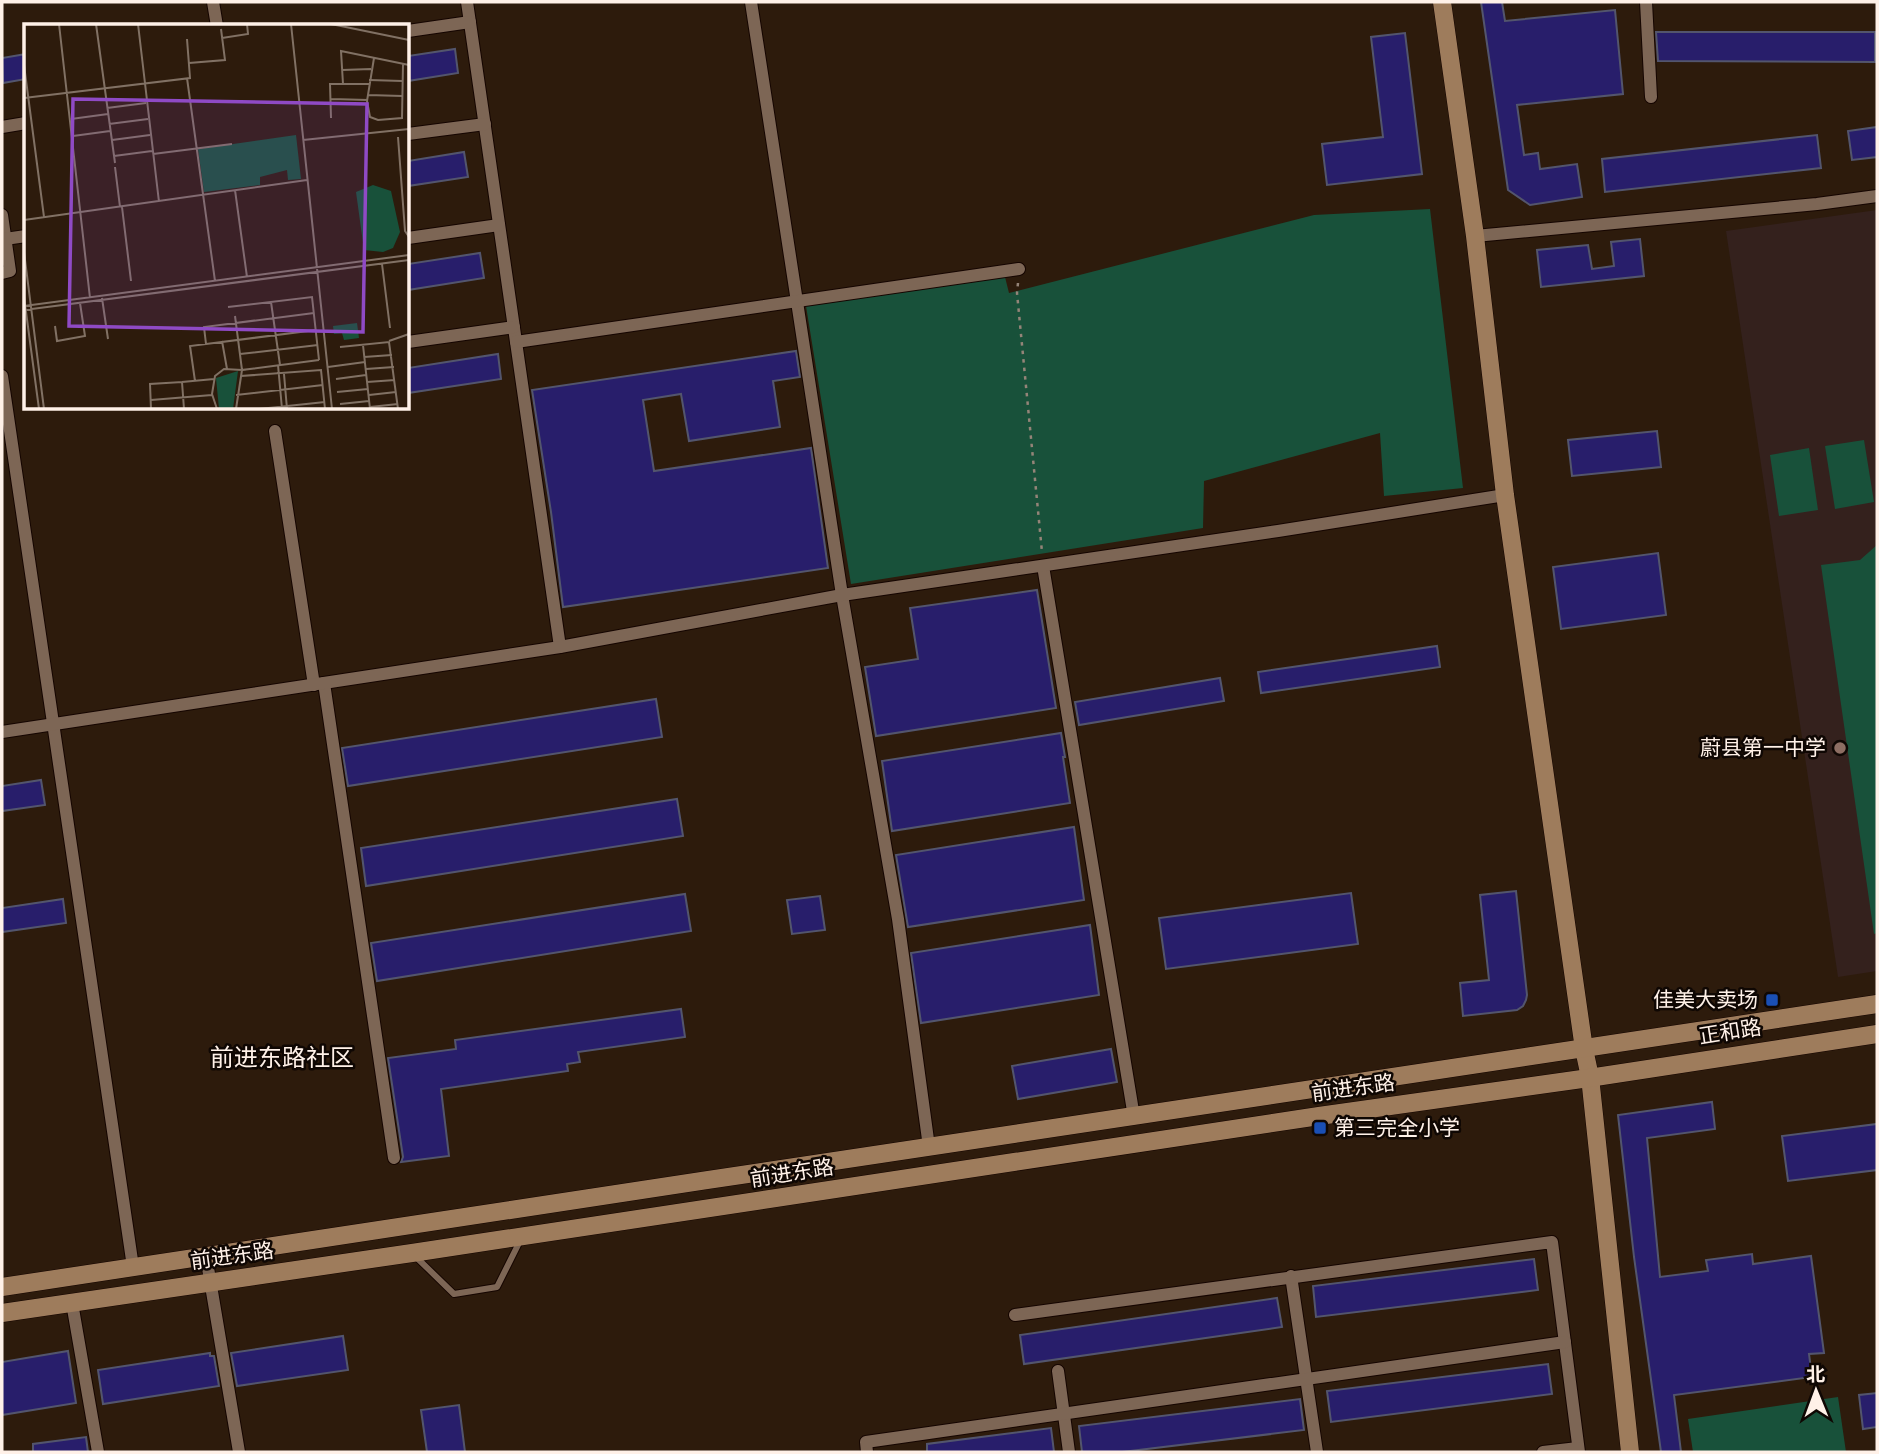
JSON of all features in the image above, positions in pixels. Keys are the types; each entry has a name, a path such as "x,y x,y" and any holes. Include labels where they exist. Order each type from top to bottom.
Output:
{"main road":[{"path":"1442,2 1475,236 1505,495 1590,1077 1630,1452"},
{"name":"正和路","path":"1584,1049 1877,1004"},
{"name":"正和路","path":"1590,1077 1877,1034"},
{"name":"前进东路","path":"2,1287 1134,1117 1341,1083 1584,1049"},
{"name":"前进东路","path":"2,1313 1590,1077"}],"street":[{"path":"213,2 217,24"},
{"path":"467,2 560,647"},
{"path":"751,2 842,595 898,919 929,1147"},
{"path":"1646,2 1651,97"},
{"path":"410,31 470,22"},
{"path":"2,127 24,123"},
{"path":"410,134 485,124"},
{"path":"1475,236 1803,205 1877,195"},
{"path":"2,215 10,271 2,273"},
{"path":"410,238 499,225"},
{"path":"5,239 24,236"},
{"path":"516,342 1019,269"},
{"path":"410,342 514,327"},
{"path":"2,376 133,1267"},
{"path":"275,431 319,684 394,1158"},
{"path":"2,732 560,647 842,595 1505,495"},
{"path":"1043,565 1134,1117"},
{"path":"1015,1315 1552,1242 1578,1450 1544,1452"},
{"path":"206,1256 239,1452"},
{"path":"1291,1276 1317,1452"},
{"path":"72,1303 98,1452"},
{"path":"867,1452 866,1442 1565,1342"},
{"path":"1058,1371 1069,1452"}],"lane":[{"path":"412,1253 454,1294 497,1287 523,1236"}],"path":[{"path":"1019,269 1017,293 1043,565"}],"shaded area":[{"name":"蔚县第一中学","path":"1877,210 1877,971 1838,977 1726,231"}],"green space":[{"path":"1430,209 1463,488 1384,496 1380,433 1204,481 1203,528 851,584 806,306 1005,277 1009,293 1314,215"},
{"path":"1864,440 1874,502 1835,509 1825,446"},
{"path":"1809,448 1818,510 1779,516 1770,455"},
{"path":"1877,545 1877,933 1874,934 1821,565 1860,560"},
{"path":"1838,1397 1846,1452 1693,1452 1688,1419"}],"building":[{"path":"1481,2 1502,2 1505,21 1615,10 1623,94 1517,105 1524,155 1538,153 1540,169 1577,164 1582,197 1530,205 1508,190"},
{"path":"1656,32 1875,32 1875,62 1658,61"},
{"path":"1405,33 1422,174 1327,185 1322,144 1383,137 1371,37"},
{"path":"455,49 458,73 410,81 410,56"},
{"path":"24,54 24,79 3,83 2,58"},
{"path":"1877,127 1877,157 1852,160 1848,131"},
{"path":"1817,135 1821,168 1605,192 1602,159"},
{"path":"464,152 468,177 410,186 410,161"},
{"path":"1640,239 1644,276 1541,287 1537,250 1588,245 1592,269 1614,266 1611,242"},
{"path":"480,253 484,278 410,290 410,264"},
{"path":"796,351 800,377 773,381 780,427 689,441 681,394 643,400 654,471 811,448 828,568 563,607 532,390"},
{"path":"498,354 501,379 410,393 410,368"},
{"path":"1657,431 1661,467 1572,476 1568,440"},
{"path":"1658,553 1666,615 1561,629 1553,567"},
{"path":"1037,590 1056,708 876,736 865,667 918,659 910,608"},
{"path":"1437,646 1440,667 1261,693 1258,672"},
{"path":"1220,678 1224,701 1079,725 1075,702"},
{"path":"656,699 662,737 348,786 342,748"},
{"path":"1061,733 1070,803 892,831 882,761"},
{"path":"41,780 45,805 2,811 2,786"},
{"path":"677,799 683,836 366,886 361,848"},
{"path":"1074,827 1084,900 908,927 896,855"},
{"path":"1516,891 1526,1000 1517,1010 1463,1016 1460,983 1489,980 1480,895"},
{"path":"1351,893 1358,944 1166,969 1159,918"},
{"path":"685,894 691,931 377,981 371,943"},
{"path":"820,896 825,930 792,934 787,900"},
{"path":"63,899 66,923 2,932 2,908"},
{"path":"1090,925 1099,995 921,1023 911,953"},
{"path":"681,1009 685,1037 578,1052 580,1062 567,1064 568,1071 441,1089 449,1156 401,1162 403,1157 388,1058 456,1049 455,1040"},
{"path":"1111,1049 1117,1082 1018,1099 1012,1066"},
{"path":"1712,1102 1715,1129 1647,1138 1660,1277 1708,1271 1706,1260 1752,1254 1753,1264 1811,1256 1824,1353 1809,1354 1812,1377 1674,1395 1681,1452 1661,1452 1634,1257 1618,1115"},
{"path":"1877,1124 1877,1170 1788,1181 1782,1136"},
{"path":"1534,1259 1538,1290 1316,1317 1313,1286"},
{"path":"1277,1298 1282,1327 1024,1364 1020,1335"},
{"path":"343,1336 348,1370 237,1386 231,1353"},
{"path":"68,1351 76,1403 2,1415 2,1362"},
{"path":"210,1353 210,1356 214,1356 219,1386 103,1404 98,1370"},
{"path":"1548,1364 1552,1394 1331,1422 1327,1391"},
{"path":"1877,1393 1877,1427 1863,1429 1859,1395"},
{"path":"1300,1399 1304,1430 1122,1452 1082,1452 1079,1426"},
{"path":"459,1405 465,1452 427,1452 421,1410"},
{"path":"1051,1428 1054,1452 927,1452 927,1444"},
{"path":"86,1437 88,1452 33,1452 33,1444"}],"place":[{"name":"蔚县第一中学","path":"1840,748"},
{"name":"佳美大卖场","path":"1772,1000"},
{"name":"第三完全小学","path":"1320,1128"}],"district":[{"name":"前进东路社区","path":"282,1057"}]}
